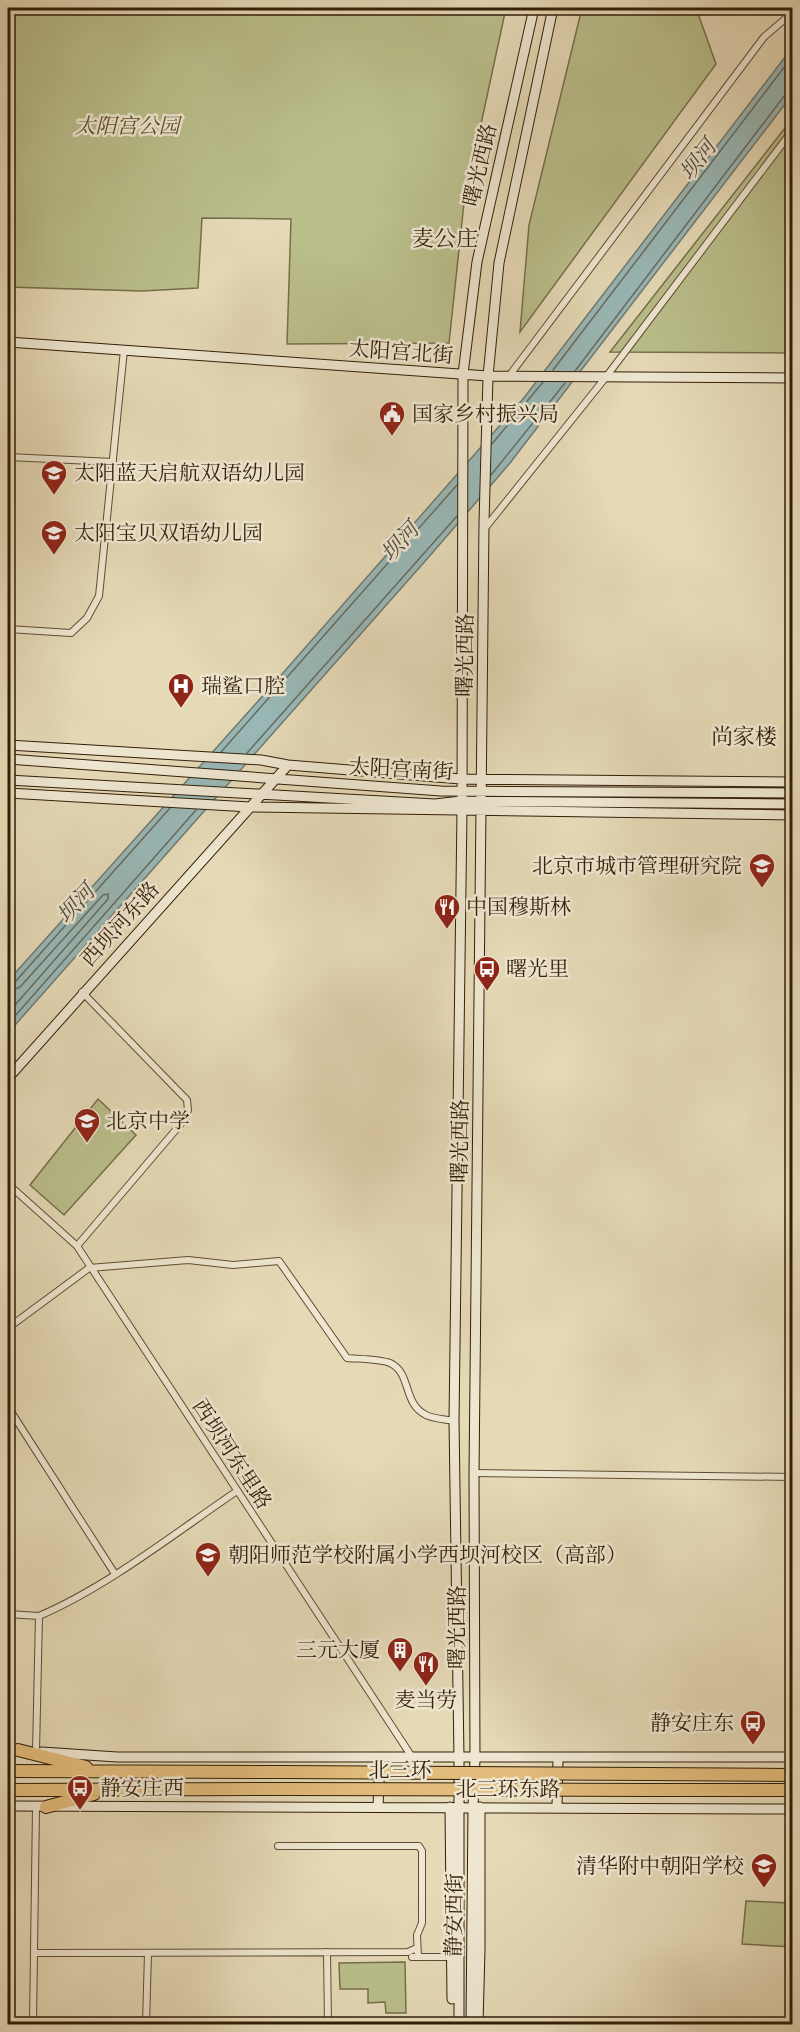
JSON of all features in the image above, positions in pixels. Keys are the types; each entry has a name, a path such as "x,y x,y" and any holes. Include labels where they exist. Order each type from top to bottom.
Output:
{"highway":[{"path":"13,1750 105,1772"},
{"name":"北三环","path":"8,1771 792,1775"},
{"path":"41,1807 113,1788"},
{"name":"北三环","path":"8,1790 113,1788 792,1790"}],"main road":[{"name":"曙光西路","path":"454,1807 459,1758 454,1421 462,800 463,374 477,262 534,8"},
{"name":"曙光西路","path":"476,1807 474,1473 484,526 488,376 499,263 553,8"},
{"name":"太阳宫北街","path":"8,342 488,376 792,378"},
{"name":"太阳宫南街","path":"8,745 254,760 288,765 461,779 792,782"},
{"name":"太阳宫南街","path":"8,759 441,791 481,806 792,815"},
{"name":"西坝河东路","path":"8,1078 82,992 288,765"},
{"name":"太阳宫南街","path":"8,780 435,804 462,800 482,790 792,793"},
{"name":"太阳宫南街","path":"8,793 250,807 462,800"},
{"name":"太阳宫南街","path":"481,806 792,804"},
{"name":"北三环东路","path":"13,1750 117,1757 475,1759 792,1757"},
{"path":"378,1807 380,1758"},
{"path":"557,1807 558,1758"},
{"name":"北三环东路","path":"8,1806 792,1809"},
{"name":"静安西街","path":"454,1807 455,1957 459,2025"},
{"path":"476,1807 480,1949 478,2025"},
{"name":"静安西街","path":"471,2025 476,1807"},
{"path":"471,1974 480,1949"},
{"path":"453,2025 455,1957"}],"street":[{"path":"509,376 765,37 792,13"},
{"path":"484,526 606,376 792,131"},
{"path":"8,629 70,633 87,618 99,596 124,350"},
{"path":"8,457 113,462"},
{"path":"77,1246 185,1119 188,1110 187,1100 82,992"},
{"name":"西坝河东里路","path":"8,1184 77,1246 89,1268 412,1758"},
{"path":"8,1328 89,1268 188,1260 232,1265 279,1261 347,1358 389,1363 402,1372 409,1399 418,1410 428,1416 454,1421"},
{"path":"8,1407 115,1574"},
{"path":"474,1473 792,1478"},
{"path":"8,1614 39,1616 55,1610 115,1574 237,1491"},
{"path":"36,1751 39,1616"},
{"path":"33,2025 41,1807"},
{"path":"278,1846 419,1846 422,1851 422,1923 417,1935 415,1956 455,1957"},
{"path":"34,1953 408,1952 417,1948"},
{"path":"327,1952 328,2025"},
{"path":"147,2025 148,1953"}],"green space":[{"name":"太阳宫公园","path":"8,8 506,8 464,203 449,343 287,344 291,219 202,218 198,288 142,291 8,287"},
{"path":"582,8 696,8 716,64 520,332 529,225"},
{"path":"792,119 792,353 610,352"},
{"path":"98,1099 136,1135 64,1215 30,1185"},
{"path":"746,1901 792,1903 792,1947 742,1944"},
{"path":"405,1962 406,2013 386,2013 385,2002 368,2003 368,1989 340,1989 339,1963"}],"water":[{"name":"坝河","path":"792,48 792,95 510,463 8,1033 8,981 276,681 523,399"}],"place":[{"name":"国家乡村振兴局","path":"392,437"},
{"name":"太阳蓝天启航双语幼儿园","path":"54,496"},
{"name":"太阳宝贝双语幼儿园","path":"54,556"},
{"name":"瑞鲨口腔","path":"181,709"},
{"name":"北京市城市管理研究院","path":"762,889"},
{"name":"中国穆斯林","path":"447,930"},
{"name":"曙光里","path":"487,992"},
{"name":"北京中学","path":"87,1144"},
{"name":"朝阳师范学校附属小学西坝河校区（高部）","path":"208,1578"},
{"name":"三元大厦","path":"400,1673"},
{"name":"麦当劳","path":"426,1687"},
{"name":"静安庄东","path":"753,1746"},
{"name":"静安庄西","path":"80,1811"},
{"name":"清华附中朝阳学校","path":"764,1889"}],"district":[{"name":"麦公庄","path":"445,239"},
{"name":"尚家楼","path":"744,737"}]}
